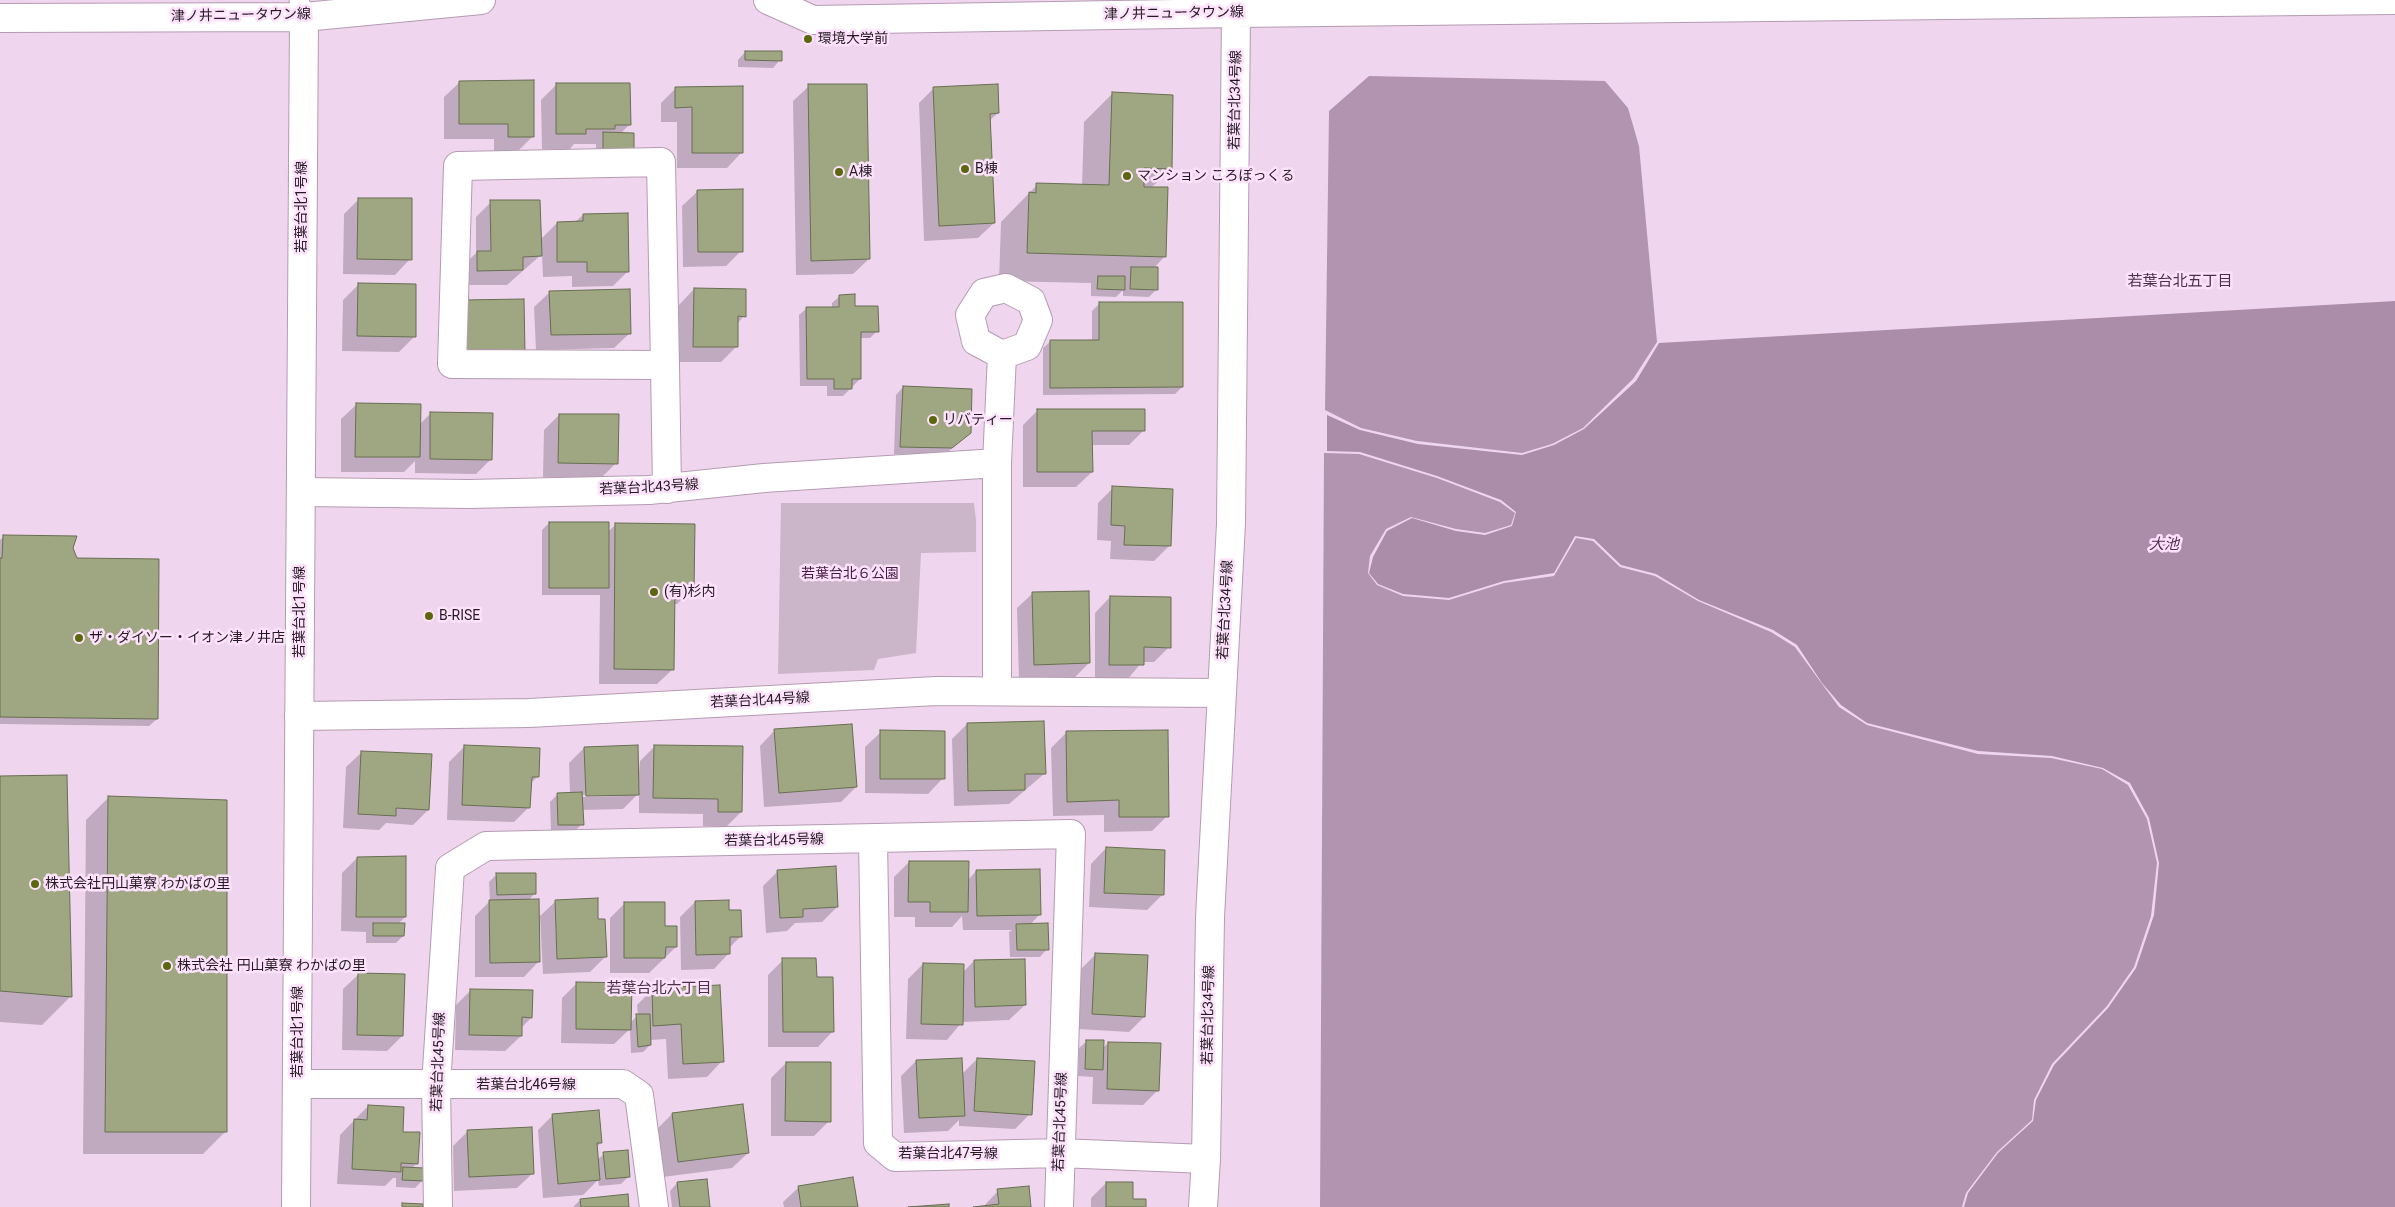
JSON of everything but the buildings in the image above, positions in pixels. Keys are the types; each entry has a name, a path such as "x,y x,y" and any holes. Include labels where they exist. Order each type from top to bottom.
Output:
{"street":[{"name":"津ノ井ニュータウン線","path":"0,18 481,0"},
{"name":"津ノ井ニュータウン線","path":"768,0 813,20 1237,6 2395,0"},
{"name":"若葉台北1号線","path":"296,1207 304,6"},
{"name":"若葉台北34号線","path":"1203,1207 1206,1159 1210,917 1231,524 1237,6"},
{"path":"665,365 452,364 458,166 661,162 665,365 667,489"},
{"path":"997,691 997,463 1002,355"},
{"name":"若葉台北43号線","path":"301,492 469,494 667,489 764,478 997,463"},
{"name":"若葉台北44号線","path":"299,716 529,713 936,691 1222,693"},
{"name":"若葉台北45号線","path":"438,1207 436,1085 450,868 486,846 1071,834 1059,1153 1059,1207"},
{"name":"若葉台北47号線","path":"873,839 878,1143 895,1158 1059,1153 1206,1159"},
{"name":"若葉台北46号線","path":"297,1084 623,1084 638,1096 654,1207"}],"green space":[{"name":"若葉台北６公園","path":"781,503 974,503 976,552 921,553 916,653 878,659 874,670 778,674"}],"shaded area":[{"path":"1369,76 1605,81 1628,108 1639,146 1657,342 1633,379 1583,428 1552,444 1522,453 1417,441 1361,428 1325,410 1329,111"},
{"path":"1324,453 1359,454 1437,478 1500,502 1515,513 1511,525 1485,533 1456,529 1411,517 1386,529 1370,556 1368,573 1377,585 1403,596 1449,600 1504,583 1554,576 1576,538 1593,541 1620,567 1655,576 1698,601 1771,632 1795,647 1839,707 1867,725 1978,754 2051,758 2102,769 2128,785 2147,819 2157,863 2151,916 2134,967 2107,1006 2052,1064 2034,1100 2032,1120 1997,1152 1966,1193 1962,1207 1320,1207"}],"water":[{"name":"大池","path":"2395,301 2395,1207 1964,1207 1968,1193 1998,1153 2033,1121 2036,1100 2054,1065 2108,1008 2136,968 2154,915 2159,863 2149,818 2130,783 2103,768 2052,756 1978,751 1867,723 1841,705 1822,683 1797,645 1773,630 1699,600 1656,574 1621,565 1594,539 1575,536 1554,573 1504,581 1449,598 1403,594 1378,584 1369,573 1373,557 1387,531 1412,518 1456,531 1485,535 1512,526 1516,512 1501,500 1437,476 1360,452 1327,451 1327,415 1360,430 1418,444 1522,455 1554,445 1584,429 1636,381 1659,343"}],"place":[{"name":"環境大学前","path":"808,39"},
{"name":"B棟","path":"965,169"},
{"name":"A棟","path":"839,172"},
{"name":"マンション ころぽっくる","path":"1127,176"},
{"name":"リバティー","path":"933,420"},
{"name":"(有)杉内","path":"654,592"},
{"name":"B-RISE","path":"429,616"},
{"name":"ザ・ダイソー・イオン津ノ井店","path":"79,638"},
{"name":"株式会社円山菓寮 わかばの里","path":"35,884"},
{"name":"株式会社 円山菓寮 わかばの里","path":"167,966"}],"district":[{"name":"若葉台北五丁目","path":"2180,282"},
{"name":"若葉台北六丁目","path":"659,989"}]}
